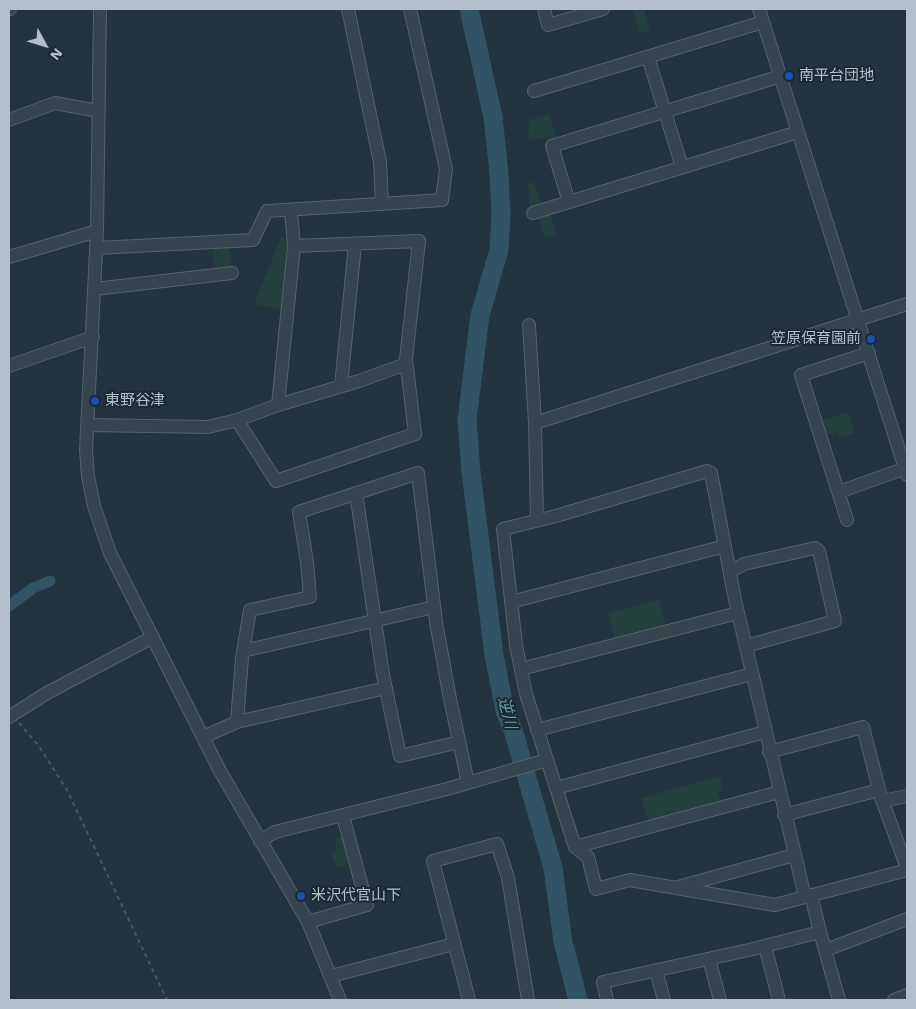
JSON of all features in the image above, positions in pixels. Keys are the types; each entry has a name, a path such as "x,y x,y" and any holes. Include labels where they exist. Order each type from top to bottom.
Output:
{"street":[{"path":"100,9 97,248 88,425 88,476 101,531 110,553 203,737 308,922 340,1000"},
{"path":"348,9 380,162 382,204"},
{"path":"97,248 253,240 266,210 291,211 442,200 446,169 410,9"},
{"path":"544,9 548,25 603,9"},
{"path":"759,9 859,319 906,472 838,492"},
{"path":"534,91 763,22"},
{"path":"648,57 682,167"},
{"path":"569,202 552,146 781,76"},
{"path":"9,120 55,103 98,111"},
{"path":"533,213 798,132"},
{"path":"278,405 294,246 291,211"},
{"path":"9,257 97,231"},
{"path":"237,420 276,481 415,434 406,364 419,240 294,246"},
{"path":"341,386 355,244"},
{"path":"95,289 232,273"},
{"path":"535,423 907,304"},
{"path":"529,324 535,423 537,520"},
{"path":"9,366 93,337"},
{"path":"847,520 801,374 869,353"},
{"path":"88,425 208,428 406,364"},
{"path":"769,752 863,728 881,795 907,869 808,896 775,904 630,880 596,889 588,857 575,847 556,788 542,761 537,730 521,669 510,602 502,529 707,471 711,473 738,613 769,752 784,815 794,855 808,896 826,950 839,1000"},
{"path":"237,722 243,651 250,610 310,597 307,562 298,512 418,473 434,608 468,782"},
{"path":"356,493 374,620 400,756 459,742"},
{"path":"510,602 725,546"},
{"path":"730,572 744,564 815,548 819,551 835,621 746,646"},
{"path":"243,651 434,608"},
{"path":"521,669 738,613"},
{"path":"9,716 47,693 153,636"},
{"path":"537,730 752,674"},
{"path":"203,737 237,722 386,688"},
{"path":"556,788 765,732"},
{"path":"260,840 275,832 343,816 542,761"},
{"path":"575,847 779,792"},
{"path":"784,815 881,795 907,796"},
{"path":"308,922 367,906 343,816"},
{"path":"469,1000 433,861 497,844 508,878 528,1000"},
{"path":"674,888 794,855"},
{"path":"826,950 907,919"},
{"path":"607,1000 603,982 820,932"},
{"path":"331,976 454,944"},
{"path":"764,946 780,1000"},
{"path":"709,959 720,1000"},
{"path":"656,970 664,1000"},
{"path":"894,1000 907,995"}],"path":[{"path":"9,716 25,728 67,790 167,1000"}],"green space":[{"path":"632,9 644,9 650,30 640,33"},
{"path":"549,114 557,138 549,141 546,138 528,140 529,120"},
{"path":"534,182 541,205 530,208 528,184"},
{"path":"550,213 556,235 545,238 538,217"},
{"path":"281,237 289,240 284,310 254,304"},
{"path":"230,248 231,266 214,267 214,249"},
{"path":"848,412 855,433 840,438 838,432 826,436 821,421"},
{"path":"659,600 666,628 616,642 608,613"},
{"path":"720,776 723,790 718,792 722,804 649,824 641,798"},
{"path":"345,835 352,863 338,868 331,856 337,850 335,838"}],"waterway":[{"name":"逆川","path":"469,9 493,117 501,216 499,250 480,315 467,420 471,472 494,655 505,711 514,733 553,868 563,942 578,1000"},
{"path":"9,606 33,588 50,581"}],"place":[{"name":"南平台団地","path":"789,76"},
{"name":"笠原保育園前","path":"871,339"},
{"name":"東野谷津","path":"95,401"},
{"name":"米沢代官山下","path":"301,896"}]}
